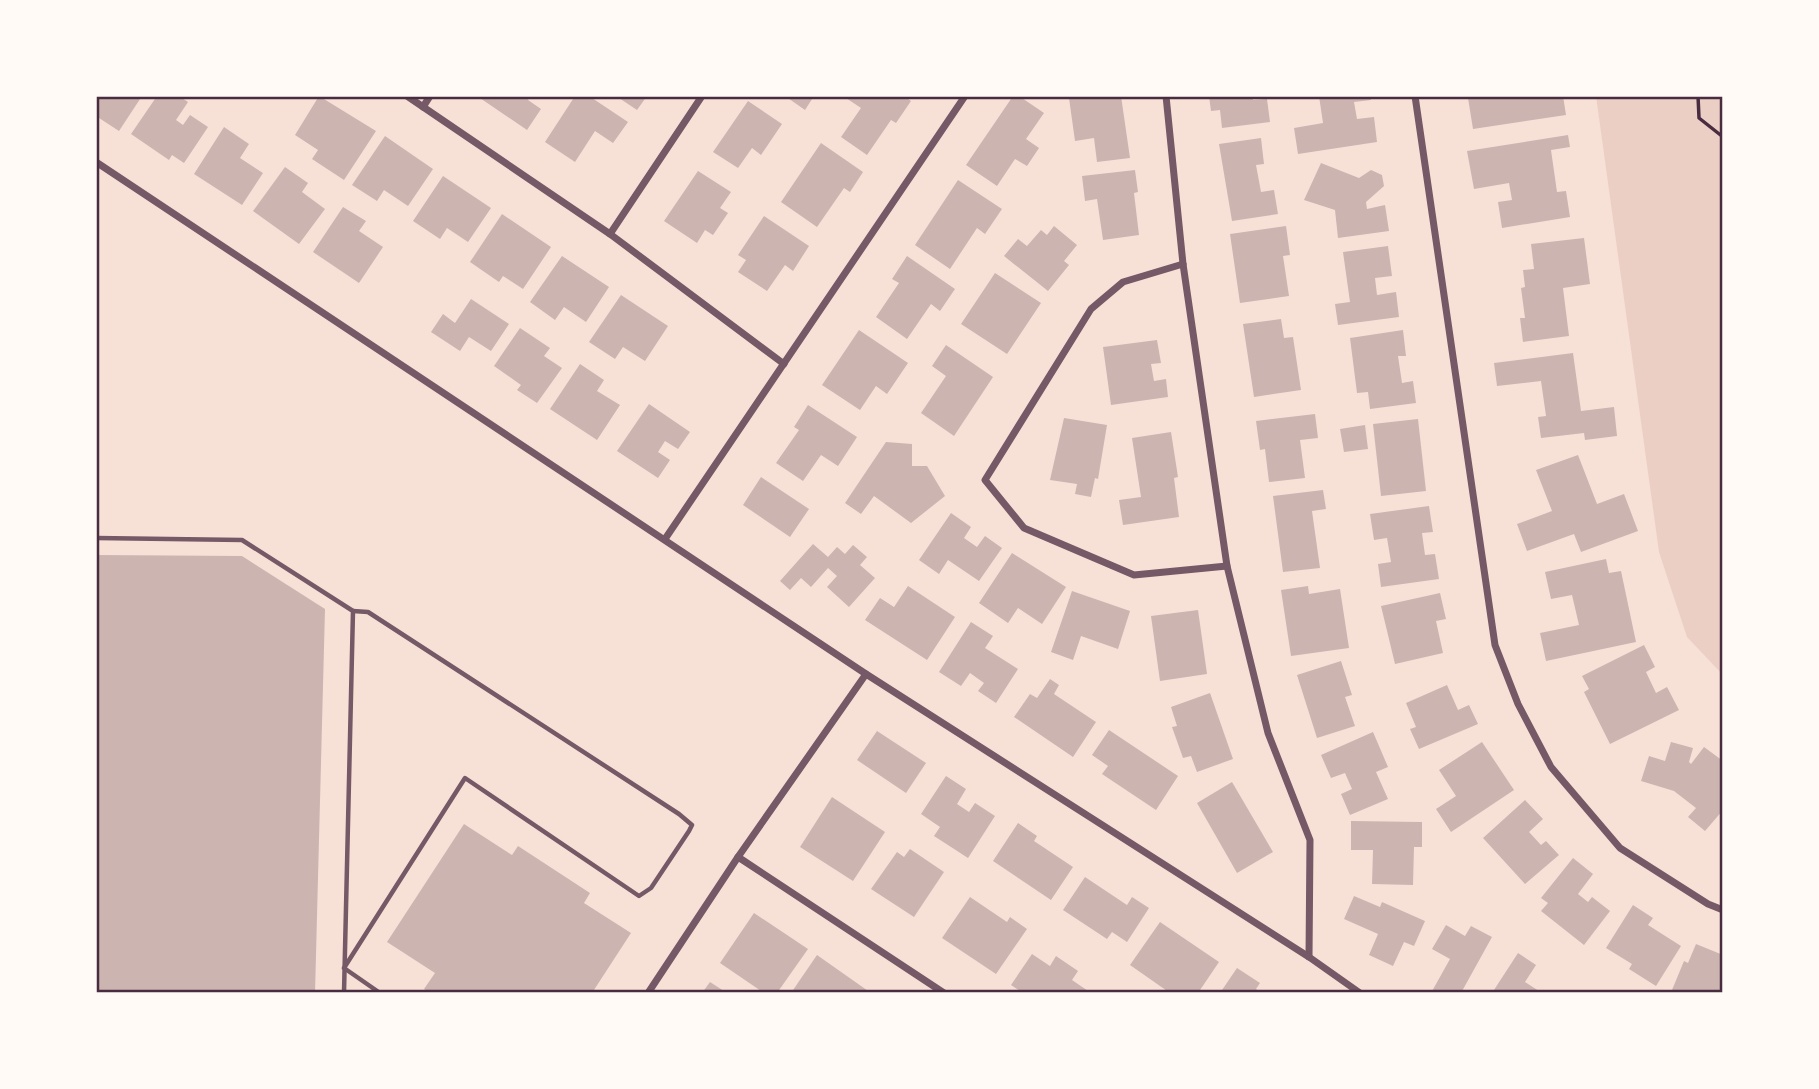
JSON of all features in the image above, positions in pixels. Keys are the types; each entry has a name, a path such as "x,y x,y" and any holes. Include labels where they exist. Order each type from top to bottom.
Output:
{"street":[{"path":"407,96 610,234 784,364"},
{"path":"423,107 430,96"},
{"path":"610,234 702,96"},
{"path":"665,539 965,96"},
{"path":"1166,96 1183,264 1227,566 1268,733 1310,840 1309,957"},
{"path":"1415,96 1499,661 1517,704 1551,767 1620,848 1708,904 1723,909"},
{"path":"96,162 866,674 1309,957 1360,993"},
{"path":"1183,264 1123,282 1091,309 985,480 1024,528 1134,575 1227,566"},
{"path":"648,993 738,857 866,674"},
{"path":"738,857 944,993"}],"lane":[{"path":"96,538 242,540 353,611 368,612 689,820 692,825 651,888 639,896 465,778 344,968"},
{"path":"344,993 353,611"},
{"path":"344,968 380,993"}],"path":[{"path":"1698,96 1699,118 1723,137"}],"shaded area":[{"path":"1596,96 1723,96 1723,675 1687,637 1659,552"}],"building":[{"path":"96,96 142,96 119,131 96,116 99,111 96,109"},
{"path":"157,96 179,96 188,102 176,120 183,125 190,115 208,127 184,163 172,155 169,160 131,134"},
{"path":"319,96 376,131 344,180 312,159 318,150 295,135"},
{"path":"477,96 530,96 528,100 541,109 527,130"},
{"path":"575,96 589,96 628,122 613,143 595,131 575,162 545,142"},
{"path":"616,96 647,96 637,110"},
{"path":"785,96 814,96 805,110"},
{"path":"843,96 904,96 911,101 896,123 891,120 867,155 841,137 861,108"},
{"path":"1013,96 1019,96 1044,113 1026,139 1039,148 1027,166 1015,159 997,186 966,165"},
{"path":"1121,96 1130,158 1097,162 1094,138 1075,141 1069,98"},
{"path":"1209,96 1253,96 1253,100 1267,99 1270,122 1222,128 1220,110 1211,111"},
{"path":"1319,96 1370,96 1371,100 1354,102 1357,119 1374,117 1377,142 1298,154 1294,128 1323,123"},
{"path":"1563,96 1566,115 1473,129 1468,98"},
{"path":"748,101 782,124 761,155 752,148 738,168 713,152"},
{"path":"224,127 249,144 240,158 263,173 242,205 194,174"},
{"path":"1568,135 1570,147 1551,150 1557,192 1566,191 1570,217 1502,228 1498,202 1512,200 1509,183 1474,189 1467,151"},
{"path":"385,136 433,169 408,206 384,190 377,201 352,185"},
{"path":"1261,138 1264,164 1256,165 1261,192 1274,190 1278,214 1232,221 1219,144"},
{"path":"821,143 863,172 850,192 844,188 817,227 781,202"},
{"path":"1321,163 1359,178 1371,170 1382,175 1384,186 1366,202 1367,209 1385,205 1389,231 1338,238 1335,210 1304,200"},
{"path":"285,167 308,183 302,192 325,209 299,244 253,211"},
{"path":"1135,170 1138,192 1134,193 1139,235 1103,240 1097,199 1085,201 1082,176"},
{"path":"698,171 731,192 720,208 728,213 713,235 705,230 697,243 664,221"},
{"path":"443,176 491,208 468,242 447,228 440,239 413,221"},
{"path":"958,180 1002,209 985,234 977,228 950,269 915,245"},
{"path":"343,207 366,221 359,231 383,247 359,283 313,252"},
{"path":"502,214 551,247 523,289 503,276 499,282 470,262"},
{"path":"764,216 809,246 793,271 785,265 767,291 738,272 746,260 738,255"},
{"path":"1054,226 1077,245 1064,261 1069,265 1048,291 1004,256 1018,239 1027,246 1041,230 1047,235"},
{"path":"1286,226 1290,255 1283,256 1289,296 1240,303 1230,234"},
{"path":"1584,238 1590,284 1563,288 1569,336 1523,342 1520,318 1525,318 1521,288 1525,287 1523,270 1534,269 1531,244"},
{"path":"1388,246 1392,276 1375,278 1377,295 1396,292 1399,317 1338,325 1335,304 1350,302 1343,252"},
{"path":"562,256 609,287 586,322 564,307 555,320 530,302"},
{"path":"907,256 955,289 940,311 931,304 907,339 876,317 899,283 892,279"},
{"path":"995,273 1041,303 1007,354 961,324"},
{"path":"621,295 668,326 645,361 623,347 615,359 589,342"},
{"path":"471,299 509,324 491,351 469,337 460,351 431,332 443,314 455,323"},
{"path":"1281,319 1284,338 1293,337 1301,390 1254,397 1243,324"},
{"path":"520,328 550,348 544,356 562,368 537,403 517,390 521,385 494,366"},
{"path":"859,330 908,363 887,394 876,386 860,410 822,385"},
{"path":"1403,330 1406,356 1398,356 1402,383 1413,381 1416,403 1370,409 1368,392 1357,393 1350,338"},
{"path":"1157,340 1161,363 1151,364 1154,381 1166,379 1168,397 1111,405 1103,347"},
{"path":"946,345 993,377 954,436 921,413 946,376 932,366"},
{"path":"1573,353 1581,411 1614,407 1617,436 1585,440 1584,433 1541,438 1538,417 1546,416 1541,381 1497,386 1494,363"},
{"path":"580,364 604,380 597,391 620,405 597,440 550,409"},
{"path":"649,404 690,432 678,449 665,441 658,452 670,460 658,478 617,451"},
{"path":"808,405 857,437 838,466 821,455 803,481 776,463 799,430 794,427"},
{"path":"1315,414 1318,438 1300,440 1305,478 1269,482 1265,449 1260,450 1256,421"},
{"path":"1064,418 1107,425 1098,479 1095,478 1091,497 1075,494 1077,484 1050,480"},
{"path":"1418,419 1426,491 1381,496 1373,424"},
{"path":"1365,425 1368,449 1344,452 1340,429"},
{"path":"1171,432 1178,477 1174,478 1179,517 1123,525 1119,500 1141,497 1132,438"},
{"path":"886,442 912,444 912,466 927,466 945,496 911,523 874,496 861,514 845,503"},
{"path":"1578,455 1597,504 1624,494 1638,531 1581,552 1574,534 1527,551 1517,524 1552,511 1536,470"},
{"path":"761,477 809,509 790,537 743,505"},
{"path":"1323,490 1326,509 1312,511 1320,568 1283,572 1273,496"},
{"path":"1429,506 1433,532 1422,533 1425,555 1435,554 1439,579 1381,587 1378,564 1391,562 1387,538 1374,540 1370,514"},
{"path":"951,513 971,527 964,538 977,547 985,536 1002,548 979,581 948,560 939,574 919,560"},
{"path":"813,544 828,557 837,547 845,554 853,545 867,557 860,565 875,578 849,607 827,587 837,576 828,568 811,587 801,578 790,590 780,581"},
{"path":"1012,553 1066,587 1042,624 1018,608 1008,623 979,603"},
{"path":"96,555 242,556 325,609 315,993 96,993"},
{"path":"1606,559 1609,573 1621,571 1636,642 1546,661 1540,633 1579,625 1572,595 1551,599 1545,572"},
{"path":"908,586 955,617 927,660 865,620 880,598 894,607"},
{"path":"1308,586 1309,594 1340,589 1349,648 1291,656 1281,590"},
{"path":"1072,591 1130,611 1118,649 1081,636 1073,660 1051,652"},
{"path":"1440,593 1446,619 1436,621 1443,653 1395,664 1381,606"},
{"path":"1198,610 1207,674 1160,681 1151,616"},
{"path":"971,622 993,636 985,648 1018,669 996,703 978,691 984,683 970,673 961,686 939,672"},
{"path":"1644,645 1655,667 1646,672 1656,693 1667,687 1679,710 1610,744 1584,692 1589,689 1582,676"},
{"path":"1341,661 1352,695 1345,697 1355,726 1317,738 1297,675"},
{"path":"1050,679 1059,685 1054,694 1096,722 1073,757 1014,717 1030,694 1037,698"},
{"path":"1447,685 1458,710 1469,705 1478,724 1419,749 1410,729 1416,727 1406,703"},
{"path":"1210,693 1233,759 1197,772 1191,756 1183,758 1172,727 1177,726 1171,707"},
{"path":"1109,730 1178,776 1156,810 1102,774 1108,766 1092,755"},
{"path":"877,731 926,763 906,793 857,760"},
{"path":"1373,732 1388,767 1376,772 1388,799 1350,815 1341,794 1352,789 1345,773 1331,778 1321,755"},
{"path":"1482,742 1514,790 1451,832 1436,809 1456,796 1439,770"},
{"path":"1671,742 1693,748 1689,762 1691,764 1704,747 1723,761 1723,810 1705,831 1688,817 1696,808 1674,791 1641,781 1649,756 1665,761"},
{"path":"946,776 966,789 957,804 969,812 975,803 995,816 968,858 934,836 940,827 921,814"},
{"path":"1232,782 1273,852 1237,873 1197,803"},
{"path":"832,797 885,832 853,881 800,847"},
{"path":"1525,800 1543,819 1529,832 1541,845 1546,841 1559,855 1525,884 1483,838"},
{"path":"1351,821 1422,822 1422,847 1414,847 1413,885 1372,884 1373,850 1351,850"},
{"path":"1018,823 1037,836 1034,841 1073,867 1051,900 993,861"},
{"path":"464,824 512,855 518,846 590,893 584,903 631,933 592,993 429,993 424,989 435,973 387,942"},
{"path":"910,849 944,872 914,917 871,889 897,852 904,857"},
{"path":"1573,858 1593,874 1578,894 1588,902 1592,897 1610,911 1584,945 1541,911 1548,903 1541,898"},
{"path":"1085,877 1127,905 1132,897 1149,908 1127,942 1112,932 1107,939 1063,910"},
{"path":"1354,896 1380,907 1382,902 1425,921 1414,946 1404,942 1393,966 1369,955 1378,934 1344,919"},
{"path":"970,897 1007,922 1010,917 1027,929 996,974 942,938"},
{"path":"1633,905 1653,918 1648,925 1681,946 1656,986 1629,969 1632,964 1606,948"},
{"path":"754,913 808,949 777,993 764,993 720,963"},
{"path":"1160,922 1219,962 1198,993 1170,993 1130,965"},
{"path":"1446,925 1465,936 1471,926 1492,937 1461,993 1431,993 1450,959 1432,949"},
{"path":"1696,944 1723,955 1723,993 1679,993 1672,990 1684,961 1688,963"},
{"path":"1518,953 1536,965 1525,982 1542,993 1492,993"},
{"path":"1032,954 1050,966 1056,956 1078,971 1072,980 1091,993 1023,993 1011,985"},
{"path":"817,955 871,993 791,993"},
{"path":"1237,968 1260,983 1256,989 1261,993 1220,993"},
{"path":"710,982 727,993 702,993"}]}
